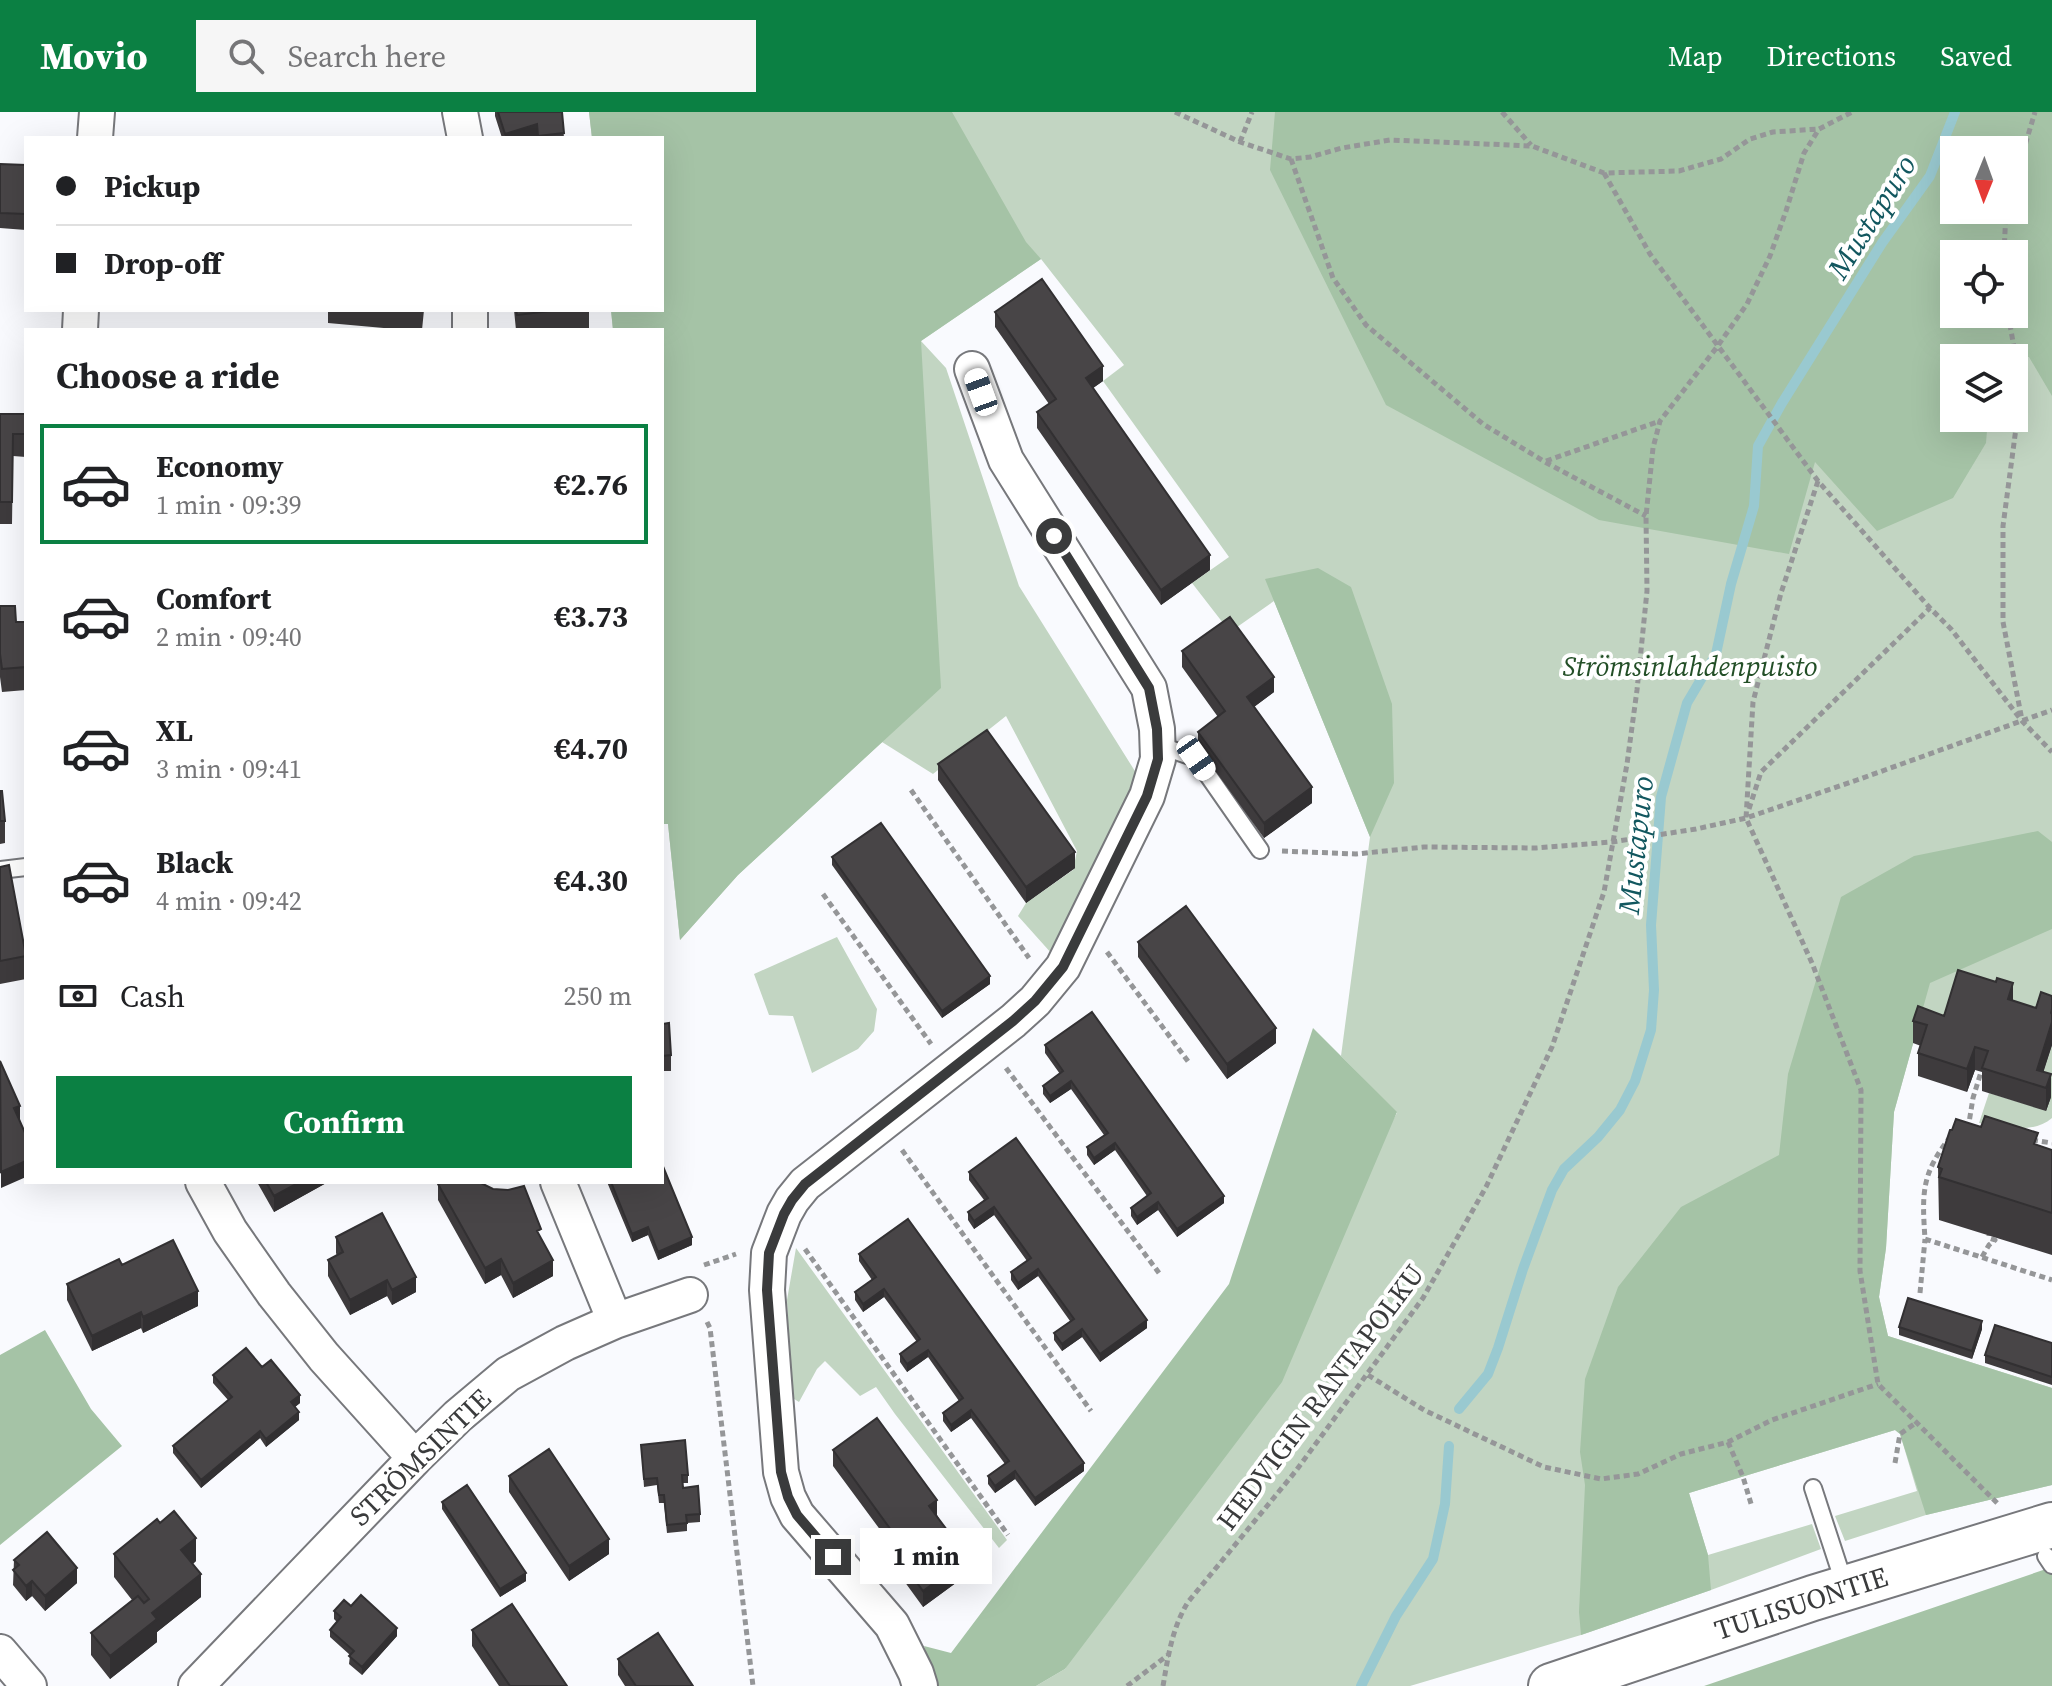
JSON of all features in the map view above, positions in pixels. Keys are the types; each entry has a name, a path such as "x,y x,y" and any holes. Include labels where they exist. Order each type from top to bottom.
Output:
{"main road":[{"name":"TULISUONTIE","path":"1551,1686 1846,1587 2050,1549"}],"street":[{"path":"95,136 97,112"},
{"path":"460,112 465,136"},
{"path":"918,1680 892,1625 797,1515 788,1497 781,1472 767,1290 769,1253 782,1218 805,1184 1035,1001 1063,967 1147,796 1158,759 1157,729 1149,688 1006,460 972,369"},
{"path":"204,1184 230,1231 274,1294 324,1357 415,1458"},
{"path":"559,1184 615,1321"},
{"name":"STRÖMSINTIE","path":"196,1686 415,1458 508,1374 565,1343 615,1321 690,1295"},
{"path":"0,1652 29,1686"}],"lane":[{"path":"1158,745 1196,758 1260,850"},
{"path":"0,870 24,867"},
{"path":"1813,1488 1846,1587"}],"path":[{"path":"1175,112 1240,142 1291,159 1390,140 1532,146 1604,173 1679,171 1721,159 1750,139 1773,132 1819,129 1852,112"},
{"path":"1240,142 1252,112"},
{"path":"1502,112 1532,146"},
{"path":"2028,136 2035,112"},
{"name":"HEDVIGIN RANTAPOLKU","path":"1163,1686 1174,1631 1188,1602 1295,1472 1423,1298 1486,1187 1557,1033 1604,892 1627,764 1647,591 1646,516 1653,448 1660,421 1747,304 1770,256 1804,153 1819,129"},
{"path":"1291,159 1333,278 1366,325 1483,424 1545,462 1646,516"},
{"path":"1604,173 1650,254 1818,481 1951,629 2022,721 2052,752"},
{"path":"2011,328 2019,375 2018,413 2003,526 2003,622 2022,721"},
{"path":"1545,462 1660,421"},
{"path":"1818,481 1781,593 1753,702 1746,818 1812,963 1861,1090 1860,1271 1878,1384 1999,1505"},
{"path":"1746,818 1761,772 1930,608"},
{"path":"1260,850 1356,854 1424,847 1536,848 1612,842 1696,829 1746,818 2052,710"},
{"path":"911,790 1048,985"},
{"path":"823,894 950,1070"},
{"path":"1085,922 1190,1064"},
{"path":"986,1042 1159,1273"},
{"path":"1968,1131 1981,1072"},
{"path":"882,1123 1091,1411"},
{"path":"1920,1293 1925,1239 1922,1197 1928,1173 1938,1152 1957,1129 1982,1133"},
{"path":"2024,1139 2052,1143"},
{"path":"782,1218 1008,1535"},
{"path":"1982,1257 1995,1240 1989,1235"},
{"path":"1925,1239 2052,1280"},
{"path":"690,1295 710,1328 753,1686"},
{"path":"1368,1375 1424,1410 1544,1467 1601,1479 1638,1474 1681,1454 1728,1442 1772,1420 1878,1384"},
{"path":"1895,1463 1900,1434 1917,1422"},
{"path":"1728,1442 1752,1507"},
{"path":"1127,1686 1169,1654"}],"green space":[{"name":"Strömsinlahdenpuisto","path":"589,112 2052,112 2052,1019 1943,1039 1917,1029 1894,1112 1886,1248 1879,1297 1888,1336 2052,1388 2052,1485 1926,1515 1845,1541 1835,1516 1917,1491 1900,1434 1895,1430 1689,1493 1708,1555 1812,1524 1821,1549 1581,1635 1410,1686 1036,1686 1065,1669 1397,1113 1341,1056 1370,837 1274,601 1230,632 1192,583 1229,557 1103,381 1124,365 1041,259 921,341 946,368 1019,586 1138,776 1052,954 1018,916 1026,903 1073,870 1077,851 1006,716 933,774 882,742 738,875 680,940 668,824 664,824 664,328 613,328 611,312 664,312 664,136 592,136"},
{"path":"589,112 952,112 1026,242 1041,259 921,341 941,688 738,875 680,940 668,824 664,824 664,328 613,328 611,312 664,312 664,136 592,136"},
{"path":"1275,112 2052,112 2052,396 2028,357 2028,344 1940,344 1940,432 1987,432 1986,443 1953,498 1877,531 1815,462 1789,554 1599,520 1386,405 1270,170"},
{"path":"1318,568 1351,587 1392,704 1394,783 1370,837 1265,579"},
{"path":"2038,831 2052,842 2052,929 1930,983 1894,1112 1886,1248 1879,1297 1888,1336 2052,1388 2052,1485 1926,1515 1900,1434 1895,1430 1689,1493 1708,1555 1711,1590 1581,1635 1579,1612 1585,1485 1580,1452 1585,1379 1618,1287 1681,1207 1779,1155 1788,1074 1841,897 1914,856"},
{"path":"837,937 877,1009 874,1031 858,1049 812,1073 793,1016 769,1015 754,974"},
{"path":"1313,1028 1397,1112 1282,1382 1065,1669 1036,1686 938,1686 924,1646 951,1653 1229,1284"},
{"path":"2052,1045 2052,1118 2026,1128 1979,1123 1989,1093 2032,1106"},
{"path":"796,1248 1007,1540 999,1548 876,1387 860,1396 825,1361 817,1369 799,1402 791,1397 787,1300"},
{"path":"45,1330 91,1409 122,1446 0,1545 0,1355"},
{"path":"2052,1567 2052,1686 1704,1686"}],"building":[{"path":"498,112 562,112 564,133 538,136 537,124 505,134"},
{"path":"0,164 24,165 24,214 0,213"},
{"path":"1042,279 1103,366 1086,378 1210,555 1161,590 1037,412 1056,399 995,312"},
{"path":"0,414 24,414 24,434 13,434 12,502 0,502"},
{"path":"0,606 15,606 16,622 24,622 24,667 2,669"},
{"path":"1230,617 1274,677 1247,697 1312,787 1264,823 1198,732 1225,711 1182,651"},
{"path":"987,730 1075,852 1026,887 938,764"},
{"path":"2,791 5,821 0,821"},
{"path":"881,823 990,976 942,1011 832,857"},
{"path":"9,865 24,956 0,961 0,867"},
{"path":"1186,906 1276,1028 1227,1064 1138,942"},
{"path":"1958,970 1996,982 1997,978 2013,983 2008,999 2036,1008 2041,992 2052,996 2052,1022 2037,1070 2051,1074 2046,1088 1982,1068 1988,1051 1975,1047 1967,1069 1918,1053 1927,1025 1913,1021 1918,1006 1944,1016"},
{"path":"1092,1012 1224,1196 1177,1229 1158,1202 1137,1217 1131,1208 1151,1193 1115,1143 1094,1158 1087,1147 1108,1133 1071,1081 1050,1096 1043,1086 1063,1071 1045,1045"},
{"path":"669,1023 671,1055 664,1056 664,1024"},
{"path":"0,1061 20,1106 14,1108 24,1130 24,1162 1,1172"},
{"path":"1985,1116 2038,1133 2034,1144 2052,1150 2052,1213 1939,1177 1942,1169 1938,1167 1956,1119 1981,1127"},
{"path":"1016,1138 1147,1320 1100,1354 1082,1329 1062,1344 1054,1333 1074,1319 1038,1269 1018,1283 1011,1272 1031,1258 994,1207 974,1221 968,1212 988,1198 969,1172"},
{"path":"664,1169 692,1237 658,1252 648,1227 632,1234 612,1184 664,1184"},
{"path":"267,1184 296,1184 274,1196"},
{"path":"438,1184 483,1184 493,1189 508,1190 524,1186 541,1229 537,1231 553,1260 513,1283 501,1259 485,1268"},
{"path":"382,1213 416,1277 392,1290 387,1280 350,1300 328,1260 343,1252 336,1237"},
{"path":"908,1219 1084,1463 1035,1498 1015,1471 995,1486 988,1476 1009,1461 971,1410 951,1425 943,1413 963,1398 928,1350 907,1364 900,1354 920,1339 884,1289 863,1304 855,1292 876,1277 859,1254"},
{"path":"173,1240 198,1291 143,1317 141,1312 92,1336 67,1284 119,1259 122,1265"},
{"path":"1908,1298 1982,1321 1972,1351 1899,1327"},
{"path":"1995,1325 2052,1343 2052,1377 1985,1355"},
{"path":"246,1348 262,1367 271,1360 300,1395 291,1402 299,1412 266,1439 260,1431 201,1480 173,1446 232,1397 213,1375"},
{"path":"877,1418 937,1500 929,1506 968,1558 923,1591 883,1536 891,1530 833,1450"},
{"path":"685,1440 688,1475 682,1475 683,1488 698,1486 700,1514 686,1515 687,1523 667,1525 664,1495 659,1495 657,1478 644,1479 641,1445"},
{"path":"549,1449 609,1539 569,1566 509,1476"},
{"path":"467,1485 526,1573 500,1589 442,1502"},
{"path":"174,1511 196,1538 181,1550 201,1574 152,1613 157,1619 110,1656 91,1633 138,1596 144,1603 149,1599 114,1554 157,1519 160,1523"},
{"path":"47,1532 77,1568 45,1596 32,1581 26,1586 13,1570 19,1565 14,1560"},
{"path":"361,1595 397,1628 362,1667 349,1656 354,1651 330,1630 341,1617 334,1611 344,1600 351,1606"},
{"path":"512,1604 567,1686 510,1686 472,1630"},
{"path":"658,1633 693,1686 636,1686 618,1659"}],"waterway":[{"name":"Mustapuro","path":"1459,1409 1488,1374 1552,1190 1564,1169 1598,1137 1620,1110 1635,1081 1651,1030 1654,990 1651,925 1661,797 1687,703 1716,654 1731,584 1754,506 1758,446 1882,243 1930,176 1955,112"},
{"name":"Mustapuro","path":"1361,1686 1396,1616 1433,1559 1445,1504 1449,1446"}],"route":[{"path":"833,1557 797,1515 781,1472 767,1290 769,1253 775,1234 792,1200 805,1184 1013,1021 1035,1001 1063,967 1147,796 1158,759 1157,729 1149,688 1054,536"}]}
